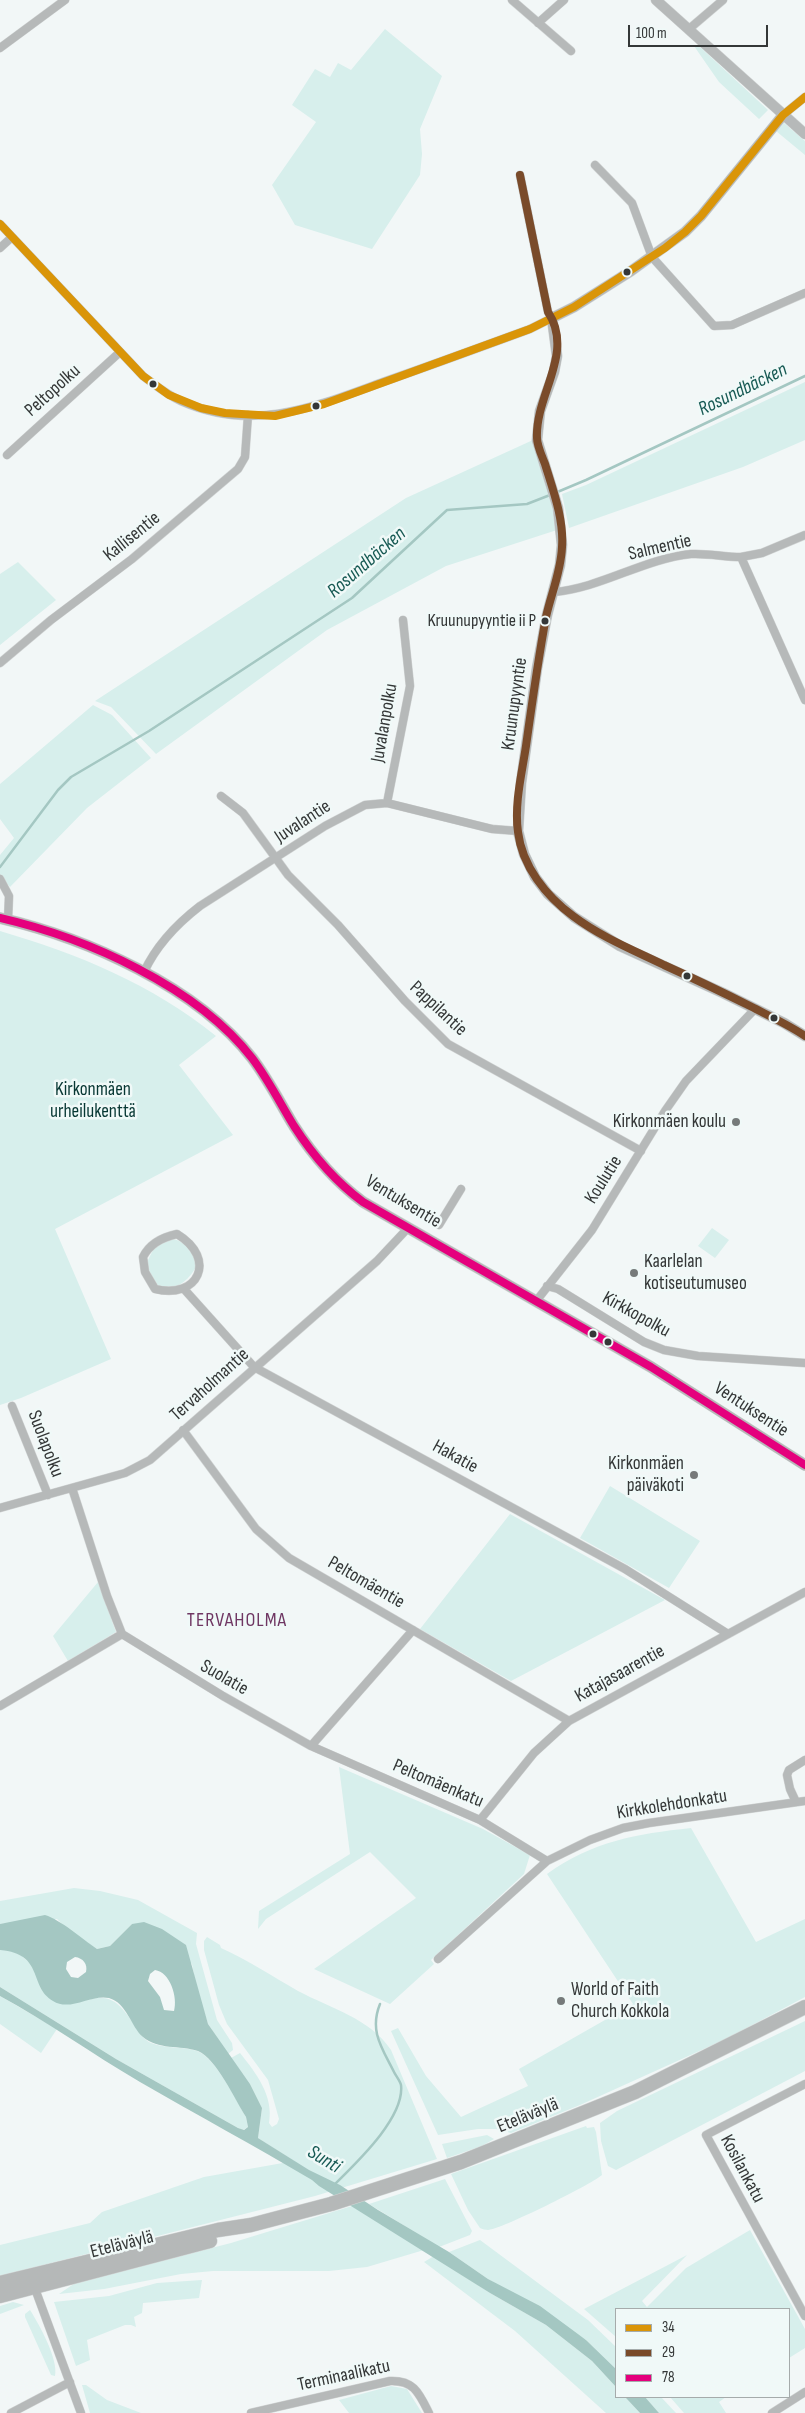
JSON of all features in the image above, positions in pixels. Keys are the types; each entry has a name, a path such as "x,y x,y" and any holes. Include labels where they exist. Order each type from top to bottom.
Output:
{"highway":[{"name":"Eteläväylä","path":"0,2283 32,2281 184,2249 220,2238 251,2225 372,2192 461,2162 610,2103 805,2007"},
{"name":"Eteläväylä","path":"0,2296 32,2281"}],"main road":[{"name":"Ventuksentie","path":"4,919 73,941 144,972 202,1009 219,1023 252,1059 305,1143 330,1171 363,1202 651,1367 805,1465"}],"street":[{"path":"0,48 65,0"},
{"path":"512,0 571,50"},
{"path":"538,23 564,0"},
{"path":"656,0 805,134"},
{"path":"689,29 723,0"},
{"path":"0,224 143,376 181,401 209,410 275,416 324,404 530,329 574,307 652,257 679,237 701,216 783,115 805,96"},
{"path":"595,165 632,203 652,257 714,326 732,325 805,293"},
{"path":"520,175 548,312 552,318"},
{"path":"0,248 12,237"},
{"name":"Kruunupyyntie","path":"552,318 557,356 554,372 540,411 537,440 556,501 562,545 554,592 547,615 537,668 521,783 518,831 524,854 535,877 548,894 574,917 620,946 684,974 805,1036"},
{"name":"Peltopolku","path":"7,455 120,352"},
{"name":"Kallisentie","path":"0,663 51,620 132,559 238,469 245,457 248,415"},
{"name":"Salmentie","path":"554,592 572,591 684,556 707,554 741,557 762,553 805,535"},
{"path":"741,557 805,700"},
{"name":"Juvalanpolku","path":"387,803 410,686 402,620"},
{"name":"Pappilantie","path":"222,796 251,821 288,875 338,925 405,1001 448,1044 640,1151"},
{"name":"Juvalantie","path":"144,972 164,941 187,916 325,826 354,810 375,803 387,803 492,829 518,831"},
{"path":"0,879 10,896 4,919"},
{"name":"Koulutie","path":"537,1300 592,1230 640,1151 686,1081 755,1009"},
{"path":"439,1225 461,1189"},
{"name":"Tervaholmantie","path":"0,1508 72,1488 142,1465 377,1261 408,1228"},
{"path":"177,1234 190,1244 198,1256 201,1266 198,1273 184,1289 171,1292 154,1289 144,1272 142,1265 146,1251 166,1236 177,1234"},
{"name":"Kirkkopolku","path":"547,1286 558,1289 644,1342 664,1350 678,1354 805,1363"},
{"name":"Hakatie","path":"184,1289 254,1367 666,1593 728,1634"},
{"name":"Suolapolku","path":"12,1406 48,1495"},
{"name":"Peltomäentie","path":"184,1430 256,1529 289,1558 569,1720"},
{"path":"0,1706 122,1634 107,1596 72,1488"},
{"name":"Katajasaarentie","path":"480,1820 534,1753 569,1720 805,1592"},
{"path":"311,1746 413,1630"},
{"name":"Suolatie","path":"122,1634 222,1696 311,1746"},
{"name":"Peltomäenkatu","path":"311,1746 480,1820 547,1861"},
{"path":"796,1802 787,1775 789,1770 805,1760"},
{"name":"Kirkkolehdonkatu","path":"438,1959 547,1861 590,1840 623,1828 805,1801"},
{"name":"Kosilankatu","path":"805,2084 706,2135 805,2316"},
{"path":"32,2281 81,2413"},
{"name":"Terminaalikatu","path":"251,2413 390,2381 402,2380 412,2386 428,2413"},
{"path":"11,2413 70,2382"},
{"path":"772,2413 805,2392"}],"green space":[{"path":"385,29 442,76 420,129 422,154 420,175 372,249 295,225 272,185 316,122 292,105 315,69 330,77 338,63 351,70"},
{"path":"694,46 699,46 768,110 759,119 719,82"},
{"path":"783,122 805,141 805,155 776,131"},
{"path":"805,382 805,440 743,467 569,528 562,494 586,485"},
{"path":"533,440 552,503 557,530 446,566 327,630 156,754 111,707 95,701 406,498"},
{"path":"18,562 56,600 0,645 0,574"},
{"path":"93,705 112,715 151,758 87,808 10,887 0,876 0,855 14,838 0,819 0,784"},
{"name":"Kirkonmäen urheilukenttä","path":"0,931 86,961 140,986 192,1018 216,1036 179,1065 233,1135 55,1229 111,1359 21,1398 0,1405"},
{"path":"712,1228 729,1240 715,1258 698,1246"},
{"path":"170,1239 180,1241 188,1247 197,1265 184,1282 169,1288 161,1287 155,1282 150,1274 147,1262 154,1248"},
{"path":"610,1486 700,1541 669,1588 580,1538"},
{"path":"510,1514 665,1600 511,1681 420,1629"},
{"path":"98,1582 116,1632 68,1661 53,1636"},
{"path":"339,1767 483,1829 530,1855 524,1874 431,1960 434,1964 390,2004 314,1969 416,1898 370,1852 266,1919 258,1929 259,1911 350,1854"},
{"path":"691,1828 756,1942 805,1919 805,1997 726,2039 580,2105 511,2133 496,2129 478,2129 438,2135 391,2031 398,2028 426,2076 461,2117 528,2086 519,2069 633,2004 547,1874 581,1854 616,1841 633,1836"},
{"path":"74,1888 100,1891 138,1900 197,1933 196,1944 217,2020 232,2043 233,2050 228,2054 208,2024 196,1987 192,1964 132,1924 110,1946 97,1949 69,1931 57,1919 0,1924 0,1901"},
{"path":"207,1937 220,1945 221,1948 298,1991 349,2015 373,2030 383,2039 391,2050 437,2159 315,2196 0,2276 0,2245 90,2223 102,2212 204,2177 294,2161 258,2138 262,2108 250,2084 231,2058 240,2053 258,2077 269,2103 269,2123 272,2127 277,2124 279,2119 268,2080 227,2024 219,2005 204,1950 204,1941"},
{"path":"0,1950 16,1951 31,1964 44,1991 69,2004 101,1998 109,1999 121,2008 142,2036 149,2042 162,2046 192,2049 204,2055 218,2070 231,2090 246,2117 248,2127 243,2130 238,2128 116,2059 0,1987"},
{"path":"0,1996 57,2029 41,2053 0,2024"},
{"path":"805,2021 805,2071 616,2170 608,2166 601,2141 600,2123 617,2111"},
{"path":"586,2126 587,2128 594,2127 596,2132 602,2175 564,2197 527,2215 496,2228 488,2230 480,2228 468,2210 451,2174"},
{"path":"487,2135 494,2139 482,2146 447,2158 442,2144"},
{"path":"445,2179 472,2231 470,2235 439,2247 369,2204"},
{"path":"352,2206 424,2250 367,2267 329,2271 213,2271 181,2274 104,2289 59,2294 75,2283 231,2243"},
{"path":"750,2230 805,2329 805,2348 790,2357 790,2308 615,2308 615,2336 584,2309 687,2255 642,2301 647,2307 686,2268"},
{"path":"480,2240 588,2320 615,2346 615,2368 586,2340 488,2279 449,2252"},
{"path":"434,2256 490,2293 546,2325 592,2361 615,2386 615,2398 626,2398 640,2413 606,2413 515,2331 424,2262"},
{"path":"202,2280 199,2298 143,2303 142,2313 134,2317 136,2327 125,2325 87,2340 90,2360 76,2366 54,2302 109,2296 157,2283"},
{"path":"13,2302 24,2305 0,2314 0,2306"},
{"path":"30,2310 51,2352 55,2376 51,2375 25,2317 25,2314"},
{"path":"82,2385 86,2385 107,2400 141,2413 90,2413"},
{"path":"391,2386 407,2389 422,2413 349,2413 339,2400"},
{"path":"646,2398 662,2398 676,2413 659,2413"},
{"path":"671,2398 725,2398 719,2402 726,2413 684,2413"}],"shaded area":[{"path":"45,1915 64,1925 97,1949 110,1946 132,1924 144,1922 162,1929 186,1945 208,2024 250,2084 262,2108 258,2138 309,2170 340,2185 449,2252 488,2279 540,2306 586,2340 615,2368 615,2386 592,2361 546,2325 490,2293 312,2180 140,2082 0,1996 0,1987 116,2059 238,2128 244,2130 248,2127 246,2117 225,2080 205,2055 191,2049 162,2046 149,2041 139,2033 125,2010 109,1998 95,1998 66,2005 53,2001 45,1995 34,1971 24,1958 14,1953 0,1950 0,1924","holes":["75,1957 86,1964 86,1972 78,1978 71,1977 66,1969 67,1962","155,1970 165,1975 172,1986 175,1999 174,2011 164,2010 160,1997 148,1981 150,1974"]},
{"path":"626,2398 646,2398 659,2413 640,2413"}],"waterway":[{"name":"Rosundbäcken","path":"555,493 805,376"},
{"name":"Rosundbäcken","path":"0,867 58,790 71,777 149,731 352,598 447,510 527,504 550,495"},
{"name":"Sunti","path":"334,2185 377,2140 395,2112 400,2098 401,2085 381,2047 376,2031 377,2014 380,2004"}],"transit line":[{"name":"34","path":"0,224 143,376 169,395 201,408 225,413 275,416 324,404 530,329 574,307 665,248 685,232 701,216 783,115 805,97"},
{"name":"29","path":"520,175 548,312 555,327 557,343 556,359 538,422 537,438 557,505 562,536 560,565 546,617 519,789 517,821 520,845 530,868 545,890 563,908 584,924 617,943 743,1002 805,1036"},
{"name":"78","path":"0,918 68,938 103,952 138,969 202,1009 229,1032 252,1058 309,1147 334,1177 363,1202 651,1367 805,1465"}],"place":[{"name":"Kruunupyyntie ii P","path":"545,621"},
{"name":"Kirkonmäen koulu","path":"736,1122"},
{"name":"Kaarlelan kotiseutumuseo","path":"634,1273"},
{"name":"Kirkonmäen päiväkoti","path":"694,1475"},
{"name":"World of Faith Church Kokkola","path":"561,2001"}],"district":[{"name":"TERVAHOLMA","path":"237,1621"}]}
